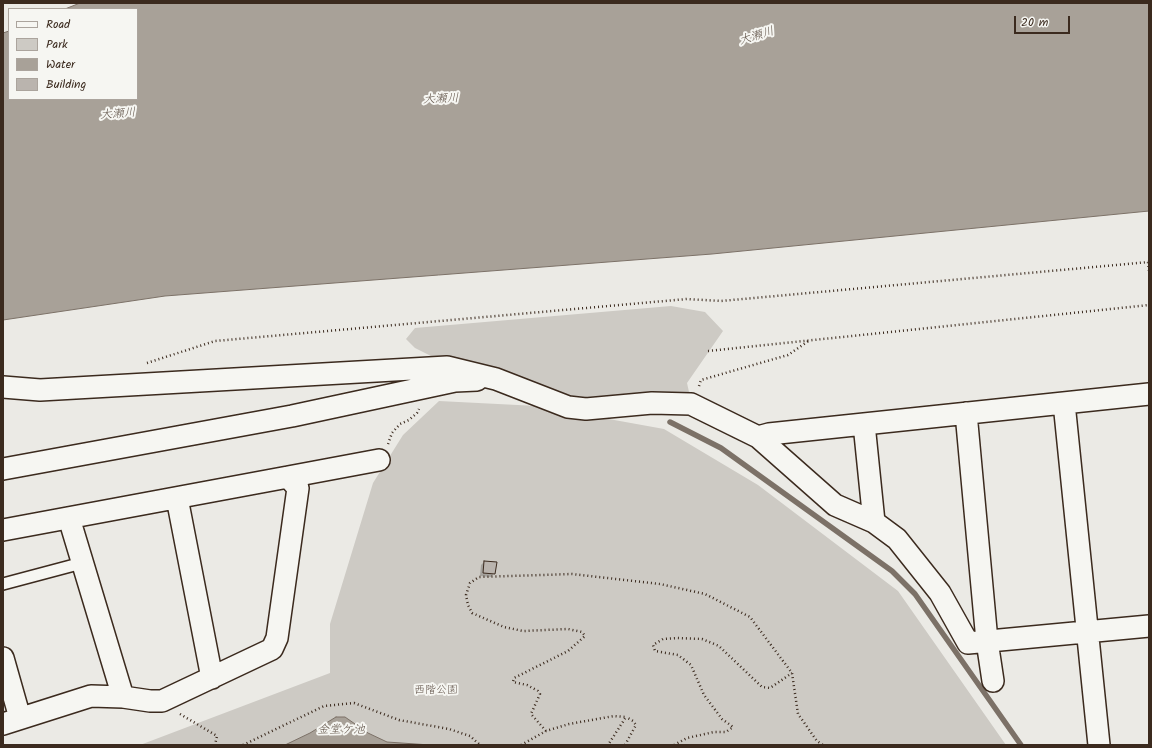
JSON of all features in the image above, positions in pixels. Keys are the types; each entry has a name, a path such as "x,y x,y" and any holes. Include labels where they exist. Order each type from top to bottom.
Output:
{"street":[{"path":"3,387 40,390 447,367 496,378 568,407 586,409 652,403 691,404 758,437 835,505 874,522 897,538 940,593 968,643 1149,626"},
{"path":"3,469 292,416 455,381 496,378"},
{"path":"758,437 769,434 1149,394"},
{"path":"1064,403 1099,745"},
{"path":"966,413 987,641 993,681"},
{"path":"864,424 874,522"},
{"path":"3,530 379,460"},
{"path":"3,658 12,721 91,696 123,697 150,701 162,701 272,650 277,638 298,488 288,477"},
{"path":"177,498 212,678"},
{"path":"69,518 123,697"}],"lane":[{"path":"3,584 82,563"}],"path":[{"path":"144,363 215,341 687,299 721,301 1149,262 1149,271"},
{"path":"708,351 1149,305"},
{"path":"691,404 701,380 788,355 810,340"},
{"path":"379,460 388,445 392,433 400,424 409,420 417,413 428,387"},
{"path":"546,731 531,714 540,694 538,691 527,685 513,682 514,678 568,651 586,636 582,632 568,629 523,631 504,627 472,613 468,605 466,595 470,583 479,577 572,574 660,584 704,594 750,617 792,673 798,714 817,742 823,745"},
{"path":"674,745 687,738 714,732 726,732 733,727 722,719 704,695 691,665 678,655 655,652 653,645 663,639 702,639 719,646 762,687 770,688 792,673"},
{"path":"162,701 170,708 217,736 215,745"},
{"path":"243,745 324,706 354,703 399,720 450,729 470,736 480,745"},
{"path":"521,745 546,731 569,724 614,716 626,717 633,721 636,725 625,745"},
{"path":"608,745 626,717"}],"green space":[{"path":"671,306 705,312 723,331 687,383 689,392 585,401 542,388 484,365 431,356 415,348 406,339 415,328"},
{"name":"西階公園","path":"439,401 537,406 664,429 758,485 898,591 1006,745 140,745 330,673 330,624 373,483 403,435"}],"water":[{"name":"大瀬川","path":"80,3 1149,3 1149,211 712,254 165,296 3,320 3,33 8,31 8,100 138,100 138,8 68,8"},
{"name":"金堂ケ池","path":"336,717 345,717 368,733 387,742 430,745 285,745 310,733"}],"building":[{"path":"484,561 497,562 495,574 483,573"}],"waterway":[{"path":"670,422 721,448 892,571 915,594 1021,745"}]}
